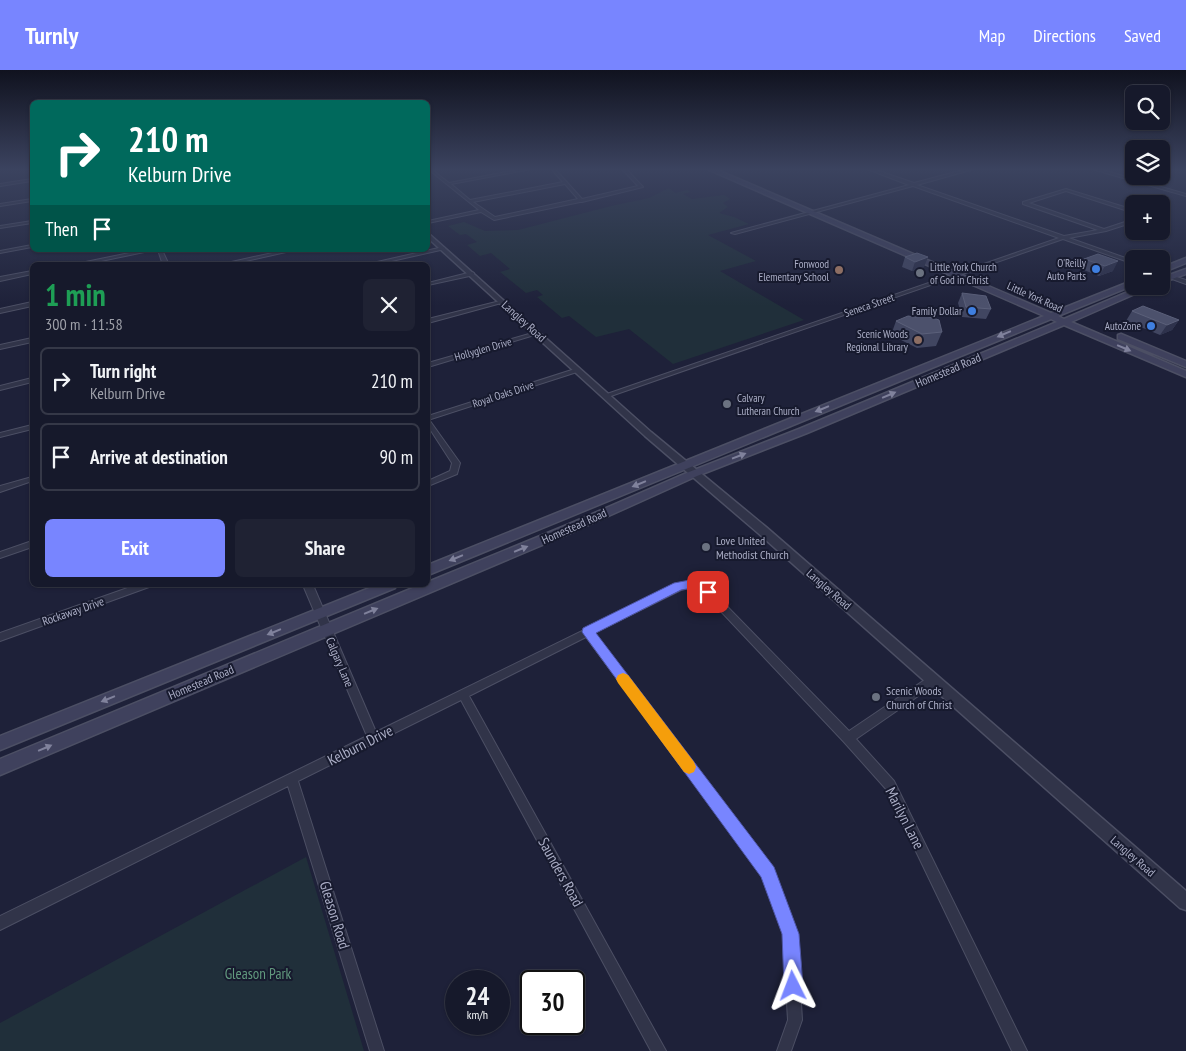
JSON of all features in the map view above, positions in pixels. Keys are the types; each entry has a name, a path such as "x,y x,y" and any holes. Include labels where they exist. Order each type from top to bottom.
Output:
{"main road":[{"name":"Little York Road","path":"817,215 1186,374"},
{"name":"Little York Road","path":"835,215 1186,364"},
{"path":"1170,268 1186,260"},
{"path":"1172,277 1186,271"},
{"name":"Homestead Road","path":"430,587 571,528 790,423 1125,286"},
{"name":"Homestead Road","path":"430,569 561,515 803,431 1127,295"},
{"path":"966,350 978,357"},
{"path":"790,423 803,431"},
{"path":"561,515 571,528"},
{"path":"476,550 486,564"},
{"name":"Homestead Road","path":"0,742 385,587"},
{"name":"Homestead Road","path":"0,767 429,587"},
{"path":"132,689 136,710"}],"street":[{"path":"430,222 463,215"},
{"path":"488,215 494,219 515,215"},
{"path":"733,232 799,215"},
{"path":"997,215 1125,260"},
{"path":"1059,215 1104,230"},
{"path":"0,227 30,222"},
{"name":"Seneca Street","path":"606,396 1063,238 1104,230 1125,223"},
{"name":"Langley Road","path":"430,237 689,470 762,530 1186,902"},
{"path":"0,252 30,246"},
{"path":"430,251 443,248"},
{"path":"90,262 142,252"},
{"path":"235,262 283,252"},
{"path":"380,262 425,252"},
{"path":"0,279 30,273"},
{"path":"430,284 472,274"},
{"path":"1172,277 1186,282"},
{"path":"430,320 502,302"},
{"path":"0,311 30,304"},
{"name":"Hollyglen Drive","path":"430,364 538,333"},
{"path":"0,347 30,340"},
{"name":"Royal Oaks Drive","path":"430,417 578,370"},
{"path":"0,388 30,380"},
{"path":"430,425 456,463 454,472 430,483"},
{"path":"0,435 30,427"},
{"path":"0,489 30,481"},
{"path":"0,555 30,545"},
{"name":"Kelburn Drive","path":"0,923 679,586 695,583 717,601"},
{"name":"Rockaway Drive","path":"0,637 140,587"},
{"name":"Calgary Lane","path":"309,587 372,738"},
{"name":"Marilyn Lane","path":"717,601 848,738 890,785 1020,1051"},
{"path":"588,632 768,872 790,934 795,1020 784,1051"},
{"path":"848,738 933,680"},
{"name":"Saunders Road","path":"463,694 659,1051"},
{"name":"Gleason Road","path":"292,779 377,1051"}],"green space":[{"path":"577,215 726,215 734,217 749,224 708,235 756,261 720,271 804,320 673,364 629,329 596,337 569,316 562,318 537,297 543,295 537,290 526,293 500,272 510,269 491,253 480,256 467,245 477,242 466,234 460,235 448,226 464,222 485,231 518,230"},
{"name":"Gleason Park","path":"306,857 364,1051 0,1051 0,1023"}],"building":[{"path":"917,253 928,257 915,262 905,257"},
{"path":"1098,254 1118,261 1105,266 1084,259"},
{"path":"962,293 986,296 991,309 966,307"},
{"path":"1143,306 1179,320 1167,325 1132,311"},
{"path":"923,315 939,320 942,332 922,334 896,321 908,316 916,317"}],"slow traffic":[{"path":"623,679 689,767"}],"place":[{"name":"O'Reilly Auto Parts","path":"1096,269"},
{"name":"Fonwood Elementary School","path":"839,270"},
{"name":"Little York Church of God in Christ","path":"920,273"},
{"name":"Family Dollar","path":"972,311"},
{"name":"AutoZone","path":"1151,326"},
{"name":"Scenic Woods Regional Library","path":"918,340"},
{"name":"Calvary Lutheran Church","path":"727,404"},
{"name":"Love United Methodist Church","path":"706,547"},
{"name":"Scenic Woods Church of Christ","path":"876,697"}],"route":[{"path":"708,592 695,583 679,586 588,632 768,872 790,934 793,986"}]}
